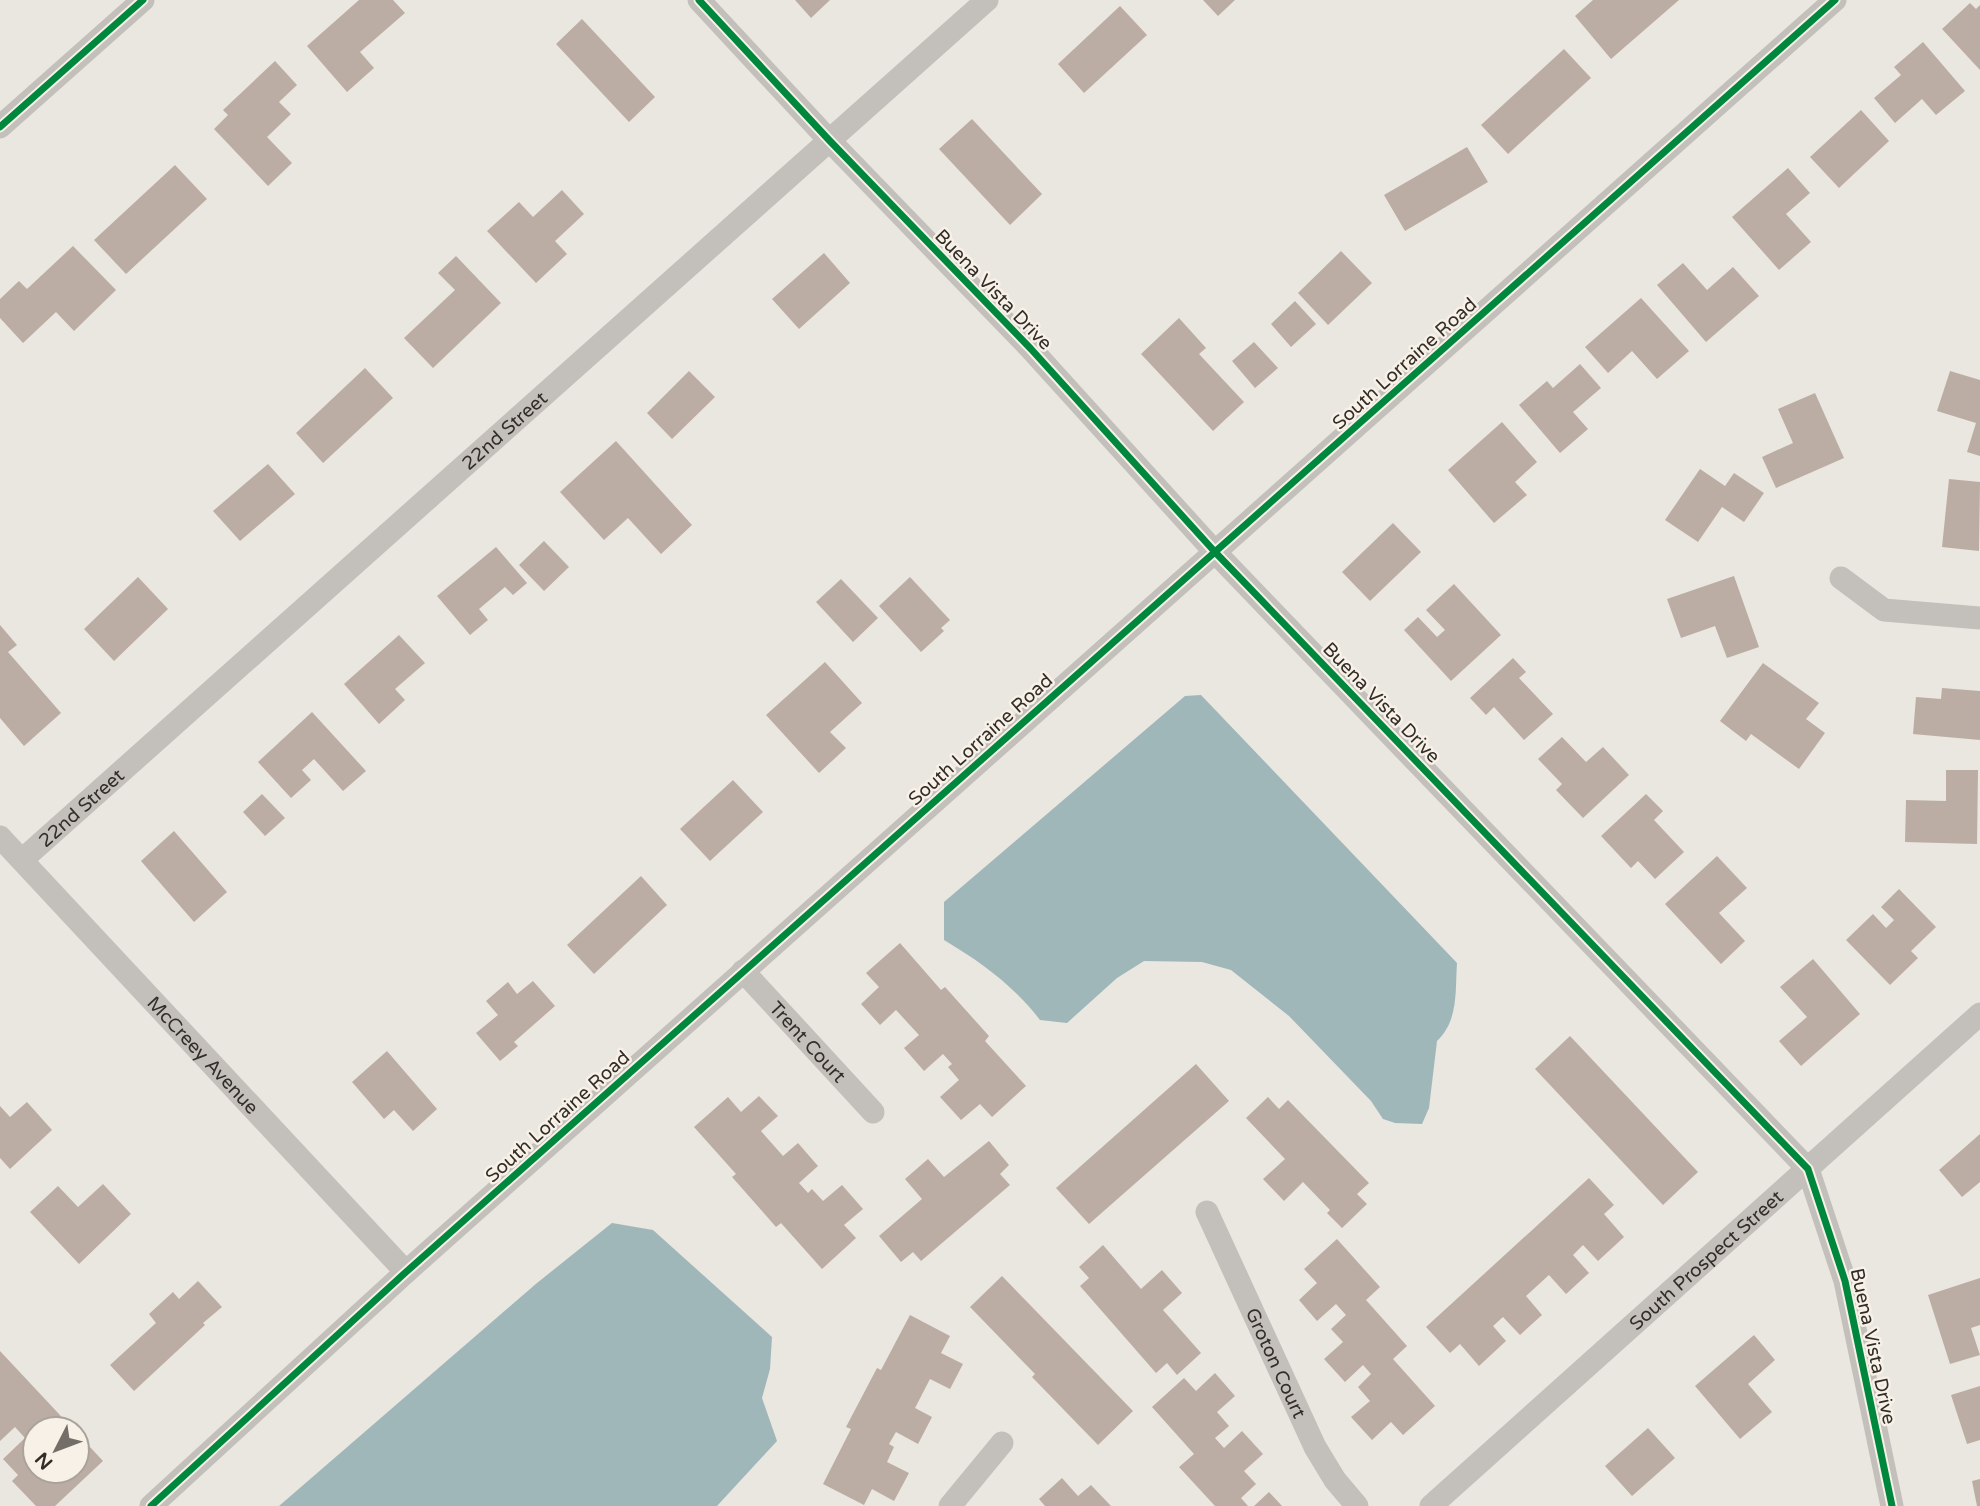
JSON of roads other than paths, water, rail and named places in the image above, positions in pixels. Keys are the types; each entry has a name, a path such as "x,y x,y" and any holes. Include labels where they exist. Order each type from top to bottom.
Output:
{"street":[{"path":"0,127 143,0"},
{"name":"Buena Vista Drive","path":"699,0 829,140 1021,339 1215,552 1808,1169 1845,1281 1892,1506"},
{"name":"22nd Street","path":"22,860 987,0"},
{"name":"South Lorraine Road","path":"151,1506 406,1272 1835,0"},
{"path":"1841,578 1884,610 1980,618"},
{"name":"McCreey Avenue","path":"0,837 406,1272"},
{"name":"Trent Court","path":"743,971 873,1112"},
{"name":"South Prospect Street","path":"1431,1506 1980,1014"},
{"name":"Groton Court","path":"1206,1212 1315,1447 1335,1480 1357,1506"},
{"path":"950,1506 1002,1443"}],"water":[{"path":"1201,695 1457,963 1452,1014 1444,1033 1437,1041 1429,1108 1422,1124 1395,1123 1383,1119 1371,1101 1289,1016 1231,970 1202,962 1144,961 1117,978 1067,1023 1040,1020 996,975 944,940 944,902 1185,696"},
{"path":"612,1223 653,1230 772,1337 770,1369 762,1398 777,1441 717,1506 279,1506 537,1283"}]}
